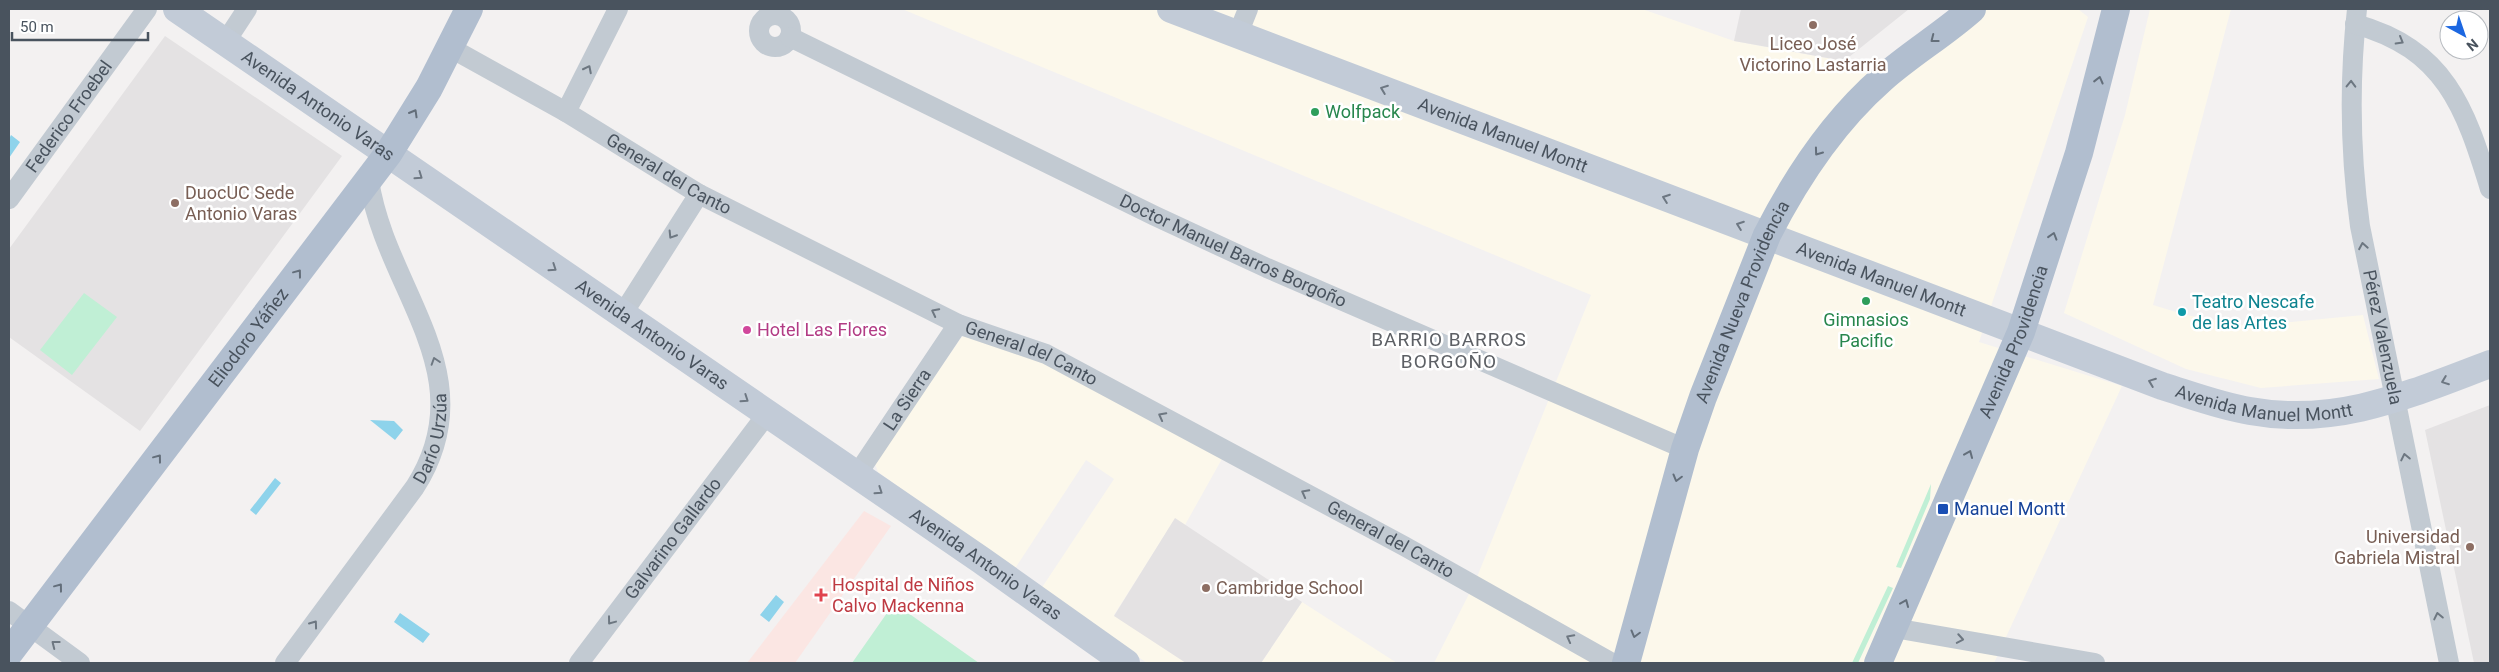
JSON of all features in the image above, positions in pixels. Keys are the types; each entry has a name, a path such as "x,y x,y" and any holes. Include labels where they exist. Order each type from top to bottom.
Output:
{"main road":[{"name":"Avenida Antonio Varas","path":"177,9 981,560 1118,661"},
{"name":"Eliodoro Yáñez","path":"9,653 19,618 388,154 429,88 469,9"},
{"name":"Avenida Manuel Montt","path":"1171,9 2162,386 2250,411 2285,415 2318,415 2356,410 2394,401 2490,364"},
{"name":"Avenida Nueva Providencia","path":"1626,663 1685,449 1703,397 1767,235 1804,170 1856,103 1883,78 1972,9"},
{"name":"Avenida Providencia","path":"1878,663 2021,332 2079,153 2116,9"}],"street":[{"name":"Federico Froebel","path":"9,199 146,9"},
{"path":"226,41 247,9"},
{"path":"566,112 618,9"},
{"path":"1238,34 1248,9"},
{"path":"783,12 790,24 790,37 786,42 775,47 764,42 760,37 760,24 764,19 783,12"},
{"path":"2356,16 2407,45 2432,66 2443,79 2453,93 2470,129 2490,189"},
{"name":"Pérez Valenzuela","path":"2356,16 2351,95 2354,186 2365,255 2394,401 2449,663"},
{"name":"Doctor Manuel Barros Borgoño","path":"790,37 1156,216 1267,268 1685,449"},
{"name":"General del Canto","path":"450,47 566,112 698,194 958,324 1046,354 1404,546 1612,663"},
{"name":"Darío Urzúa","path":"285,663 415,487 430,462 439,433 442,402 436,365 375,212 369,180"},
{"path":"622,315 698,194"},
{"name":"La Sierra","path":"856,476 958,324"},
{"name":"Galvarino Gallardo","path":"579,663 767,414"},
{"path":"19,618 80,663"},
{"path":"1894,628 2095,663"}],"shaded area":[{"path":"902,9 1642,9 1734,41 1908,73 1987,9 2078,9 2088,17 1979,342 2122,386 1994,663 1631,663 1477,577 1591,295"},
{"name":"Liceo José Victorino Lastarria","path":"1741,9 1909,9 1844,61 1734,41"},
{"path":"2150,9 2231,9 2153,305 2186,315 2249,326 2363,315 2379,379 2261,388 2186,369 2064,313 2125,115"},
{"name":"DuocUC Sede Antonio Varas","path":"165,36 342,156 140,431 9,337 9,249"},
{"path":"965,335 1043,360 1223,457 1185,525 1175,519 1114,615 1186,663 1147,663 1041,589 1114,479 1086,460 1014,570 878,472 875,464 961,338"},
{"name":"Universidad Gabriela Mistral","path":"2490,405 2490,663 2474,663 2425,430"},
{"name":"Hospital de Niños Calvo Mackenna","path":"864,511 891,526 795,663 747,663"},
{"name":"Cambridge School","path":"1175,518 1302,602 1261,663 1186,663 1114,616"},
{"path":"1470,592 1599,663 1434,663"},
{"path":"1302,602 1397,663 1261,663"}],"green space":[{"path":"84,293 117,317 72,375 40,350"},
{"path":"1931,484 1930,499 1901,568 1896,567"},
{"path":"1888,586 1893,588 1858,663 1852,663"},
{"path":"894,603 979,663 852,663"}],"water":[{"path":"11,135 20,142 9,158 9,139"},
{"path":"370,420 394,421 403,430 395,440"},
{"path":"275,478 281,483 256,515 250,510"},
{"path":"776,595 784,602 769,622 760,615"},
{"path":"400,613 430,634 423,643 394,622"}],"place":[{"name":"Liceo José Victorino Lastarria","path":"1813,25"},
{"name":"Wolfpack","path":"1315,112"},
{"name":"DuocUC Sede Antonio Varas","path":"175,203"},
{"name":"Gimnasios Pacific","path":"1866,301"},
{"name":"Teatro Nescafe de las Artes","path":"2182,312"},
{"name":"Hotel Las Flores","path":"747,330"},
{"name":"Manuel Montt","path":"1943,509"},
{"name":"Universidad Gabriela Mistral","path":"2470,547"},
{"name":"Cambridge School","path":"1206,588"},
{"name":"Hospital de Niños Calvo Mackenna","path":"821,595"}],"district":[{"name":"BARRIO BARROS BORGOÑO","path":"1449,350"}]}
